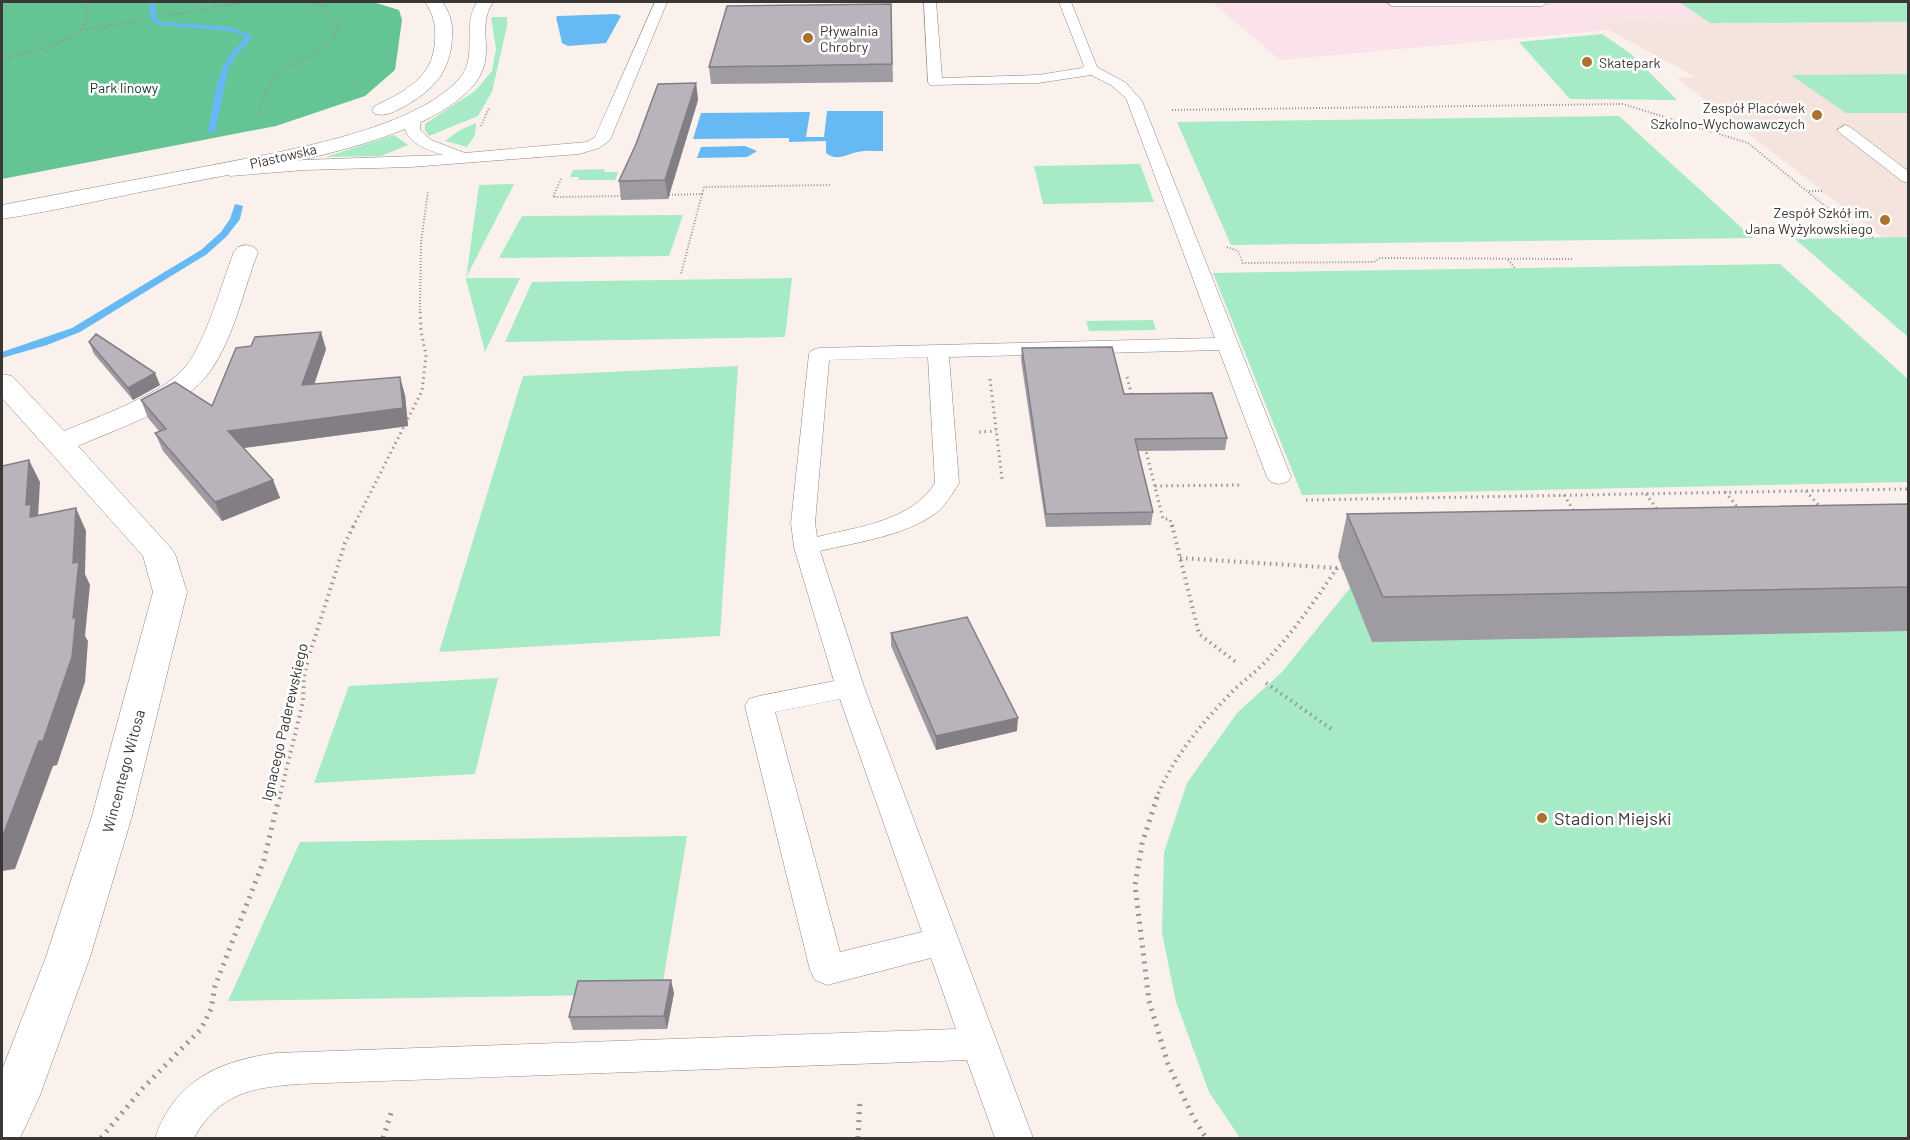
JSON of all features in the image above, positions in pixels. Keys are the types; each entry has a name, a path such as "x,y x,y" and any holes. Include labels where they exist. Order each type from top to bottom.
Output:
{"main road":[{"name":"Piastowska","path":"2,196 292,140 356,121 383,110 424,86 441,64 444,28 441,10 433,2"},
{"name":"Piastowska","path":"2,212 293,155 350,140 413,117 453,95 474,73 479,62 477,16 486,2"},
{"path":"60,443 144,405 177,387 194,374 213,338 246,252"},
{"name":"Wincentego Witosa","path":"2,382 159,554 170,592 112,816 68,957 16,1095 2,1123"}],"lane":[{"path":"191,175 304,165 467,158 579,149 593,145 602,140 661,2"},
{"path":"930,2 935,82 1038,79 1081,74 1091,70"},
{"path":"1065,2 1091,70 1126,88 1138,111 1281,480"},
{"path":"1392,2 1542,2"},
{"path":"413,117 411,126 425,143 467,158"},
{"path":"1845,130 1908,178"},
{"path":"1014,1138 850,687 806,547 803,523 819,354 1227,344"},
{"path":"806,547 899,521 925,510 939,496 947,483 938,351"},
{"path":"850,687 759,706 826,970 942,941"},
{"path":"174,1138 194,1104 209,1090 235,1077 261,1070 980,1044"}],"path":[{"path":"80,30 89,16 85,2"},
{"path":"165,16 246,2"},
{"path":"260,113 260,102 277,75 328,43 339,28 339,25 321,5 310,2"},
{"path":"2,59 65,39 80,30 143,20"},
{"path":"1138,111 1623,104 1748,143 1830,210 1873,238"},
{"name":"Ignacego Paderewskiego","path":"101,1138 143,1088 201,1029 212,1009 215,986 238,932 264,860 303,702 304,676 309,656 345,543 422,391 426,355 420,306 421,242 426,197 432,186 467,158"},
{"path":"565,171 553,197 633,196"},
{"path":"681,274 704,187 831,185"},
{"path":"1808,191 1824,191"},
{"path":"656,195 702,194"},
{"path":"1191,247 1226,246 1238,251 1243,262 1374,262 1380,258 1572,259"},
{"path":"1509,260 1515,268"},
{"path":"1119,346 1134,404"},
{"path":"1002,479 990,375 1018,349"},
{"path":"1143,439 1163,519 1170,519 1199,634 1237,663"},
{"path":"1155,486 1281,480 1288,500 1908,489"},
{"path":"1805,490 1827,515"},
{"path":"1725,492 1744,516"},
{"path":"1646,493 1660,513"},
{"path":"1564,495 1576,514"},
{"path":"1180,558 1349,567"},
{"path":"1206,1138 1193,1117 1168,1064 1149,1001 1135,885 1142,844 1157,795 1177,759 1203,723 1231,692 1261,666 1314,602 1337,568"},
{"path":"1266,683 1334,731"},
{"path":"858,1138 860,1098"},
{"path":"383,1138 392,1110"}],"shaded area":[{"path":"1212,2 1679,2 1703,18 1597,19 1609,30 1280,60"},
{"name":"Zespół Placówek Szkolno-Wychowawczych","path":"1703,18 1710,23 1908,22 1908,239 1905,237 1883,238 1677,78 1695,77 1609,30 1596,19"}],"green space":[{"name":"Park linowy","path":"2,2 373,2 399,10 402,20 395,70 365,96 276,126 2,179"},
{"path":"1679,2 1908,2 1908,22 1710,23"},
{"path":"491,17 507,17 492,92 478,116 429,136 425,130 425,124 475,91 492,71 496,49"},
{"name":"Skatepark","path":"1602,34 1630,53 1677,100 1570,99 1519,42"},
{"path":"1908,74 1908,113 1846,113 1791,75"},
{"path":"1619,116 1753,238 1231,245 1177,122"},
{"path":"476,123 475,135 467,147 445,141 460,130"},
{"path":"394,135 408,145 381,156 326,157"},
{"path":"1140,164 1154,202 1043,204 1034,166"},
{"path":"605,169 604,172 618,172 615,180 578,180 579,177 570,177 573,170"},
{"path":"514,184 466,278 479,185"},
{"path":"683,215 669,256 499,258 522,216"},
{"path":"1906,237 1908,239 1908,337 1795,239"},
{"path":"1780,264 1908,379 1908,482 1302,495 1213,273"},
{"path":"520,278 485,352 466,279"},
{"path":"792,278 785,337 505,342 532,282"},
{"path":"1153,320 1156,330 1089,331 1086,321"},
{"path":"738,366 720,636 439,652 523,376"},
{"name":"Stadion Miejski","path":"1908,547 1908,1138 1240,1138 1209,1092 1176,1002 1162,933 1164,852 1187,783 1237,713 1282,672 1350,588 1338,557"},
{"path":"498,678 475,774 314,783 349,686"},
{"path":"687,836 661,994 228,1001 300,842"}],"water":[{"path":"616,14 621,16 606,43 568,46 562,43 556,17"},
{"path":"827,111 883,111 883,151 864,151 834,157 826,153 826,141 789,142 789,138 693,139 701,113 810,112 806,137 824,137"},
{"path":"745,146 757,151 747,157 697,158 701,147"}],"building":[{"name":"Pływalnia Chrobry","path":"891,4 892,64 709,67 727,6"},
{"path":"696,83 665,180 619,181 636,144 658,84"},
{"path":"321,332 302,385 400,377 403,408 228,431 273,480 215,502 155,433 166,429 141,400 175,382 212,406 236,348 251,346 255,337"},
{"path":"96,334 155,373 128,388 89,342"},
{"path":"1112,347 1124,394 1212,393 1227,438 1135,439 1153,512 1046,514 1022,348"},
{"path":"29,460 26,505 31,504 30,517 76,508 73,563 79,562 73,618 76,617 72,657 43,741 39,741 2,838 2,466"},
{"path":"1908,504 1908,587 1383,597 1347,514"},
{"path":"967,617 1018,718 936,736 891,633"},
{"path":"671,980 664,1016 569,1017 578,981"}],"waterway":[{"path":"152,2 154,20 162,24 230,29 246,34 248,39 233,54 224,70 212,131"},
{"path":"2,355 76,330 204,252 224,234 235,219 238,206"}],"place":[{"name":"Pływalnia Chrobry","path":"808,38"},
{"name":"Skatepark","path":"1587,62"},
{"name":"Zespół Placówek Szkolno-Wychowawczych","path":"1817,115"},
{"name":"Zespół Szkół im. Jana Wyżykowskiego","path":"1885,220"},
{"name":"Stadion Miejski","path":"1542,818"}]}
